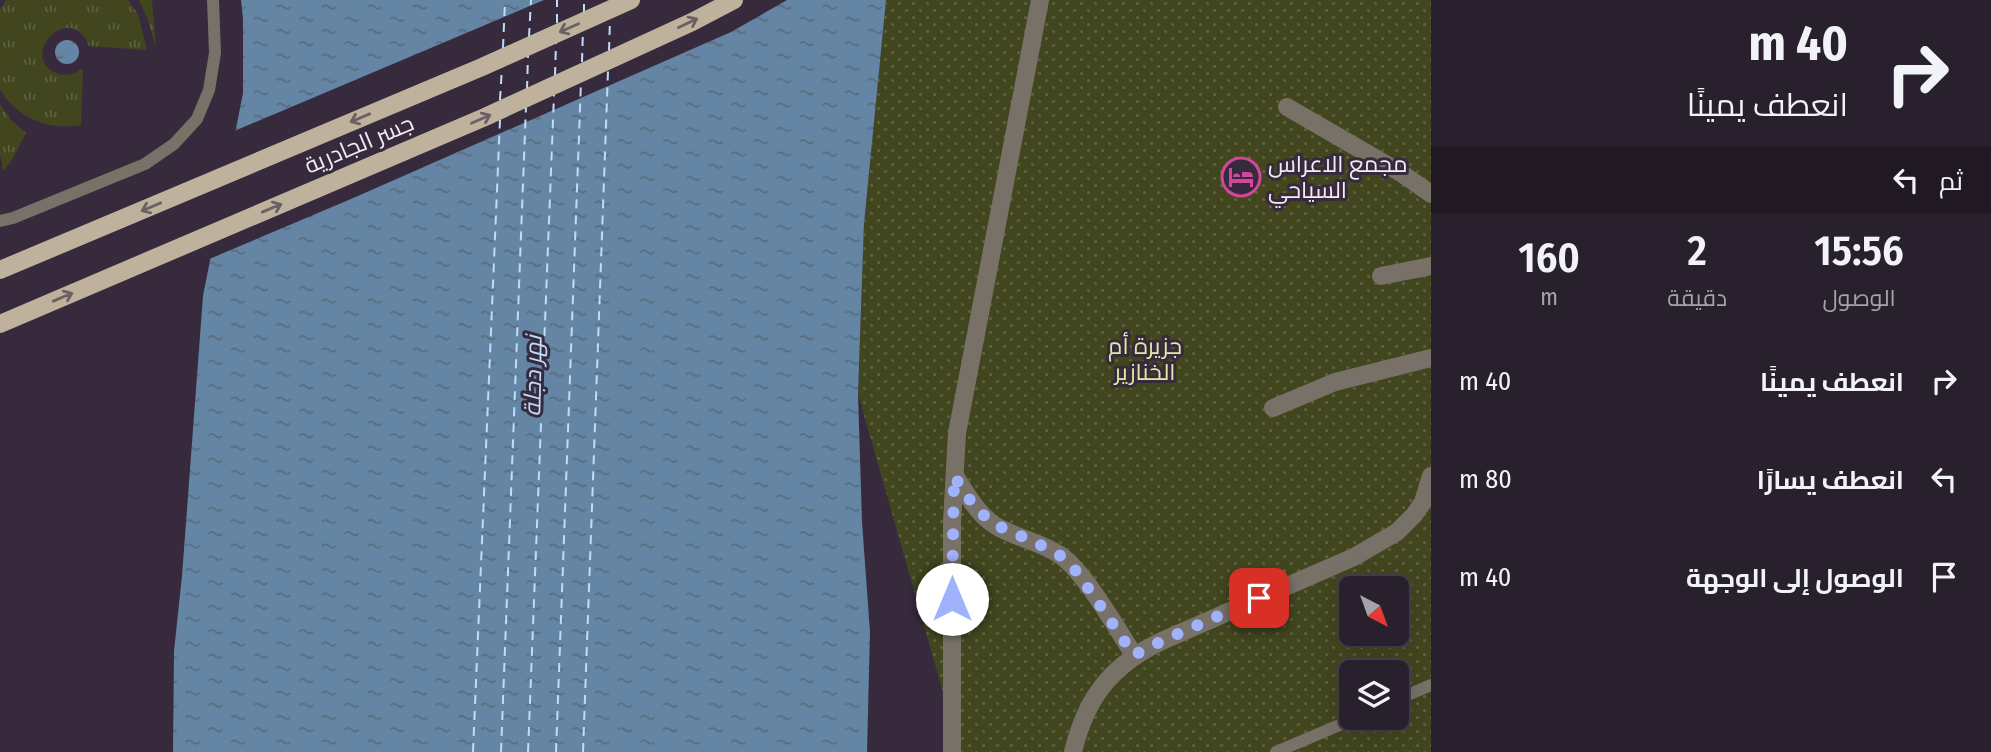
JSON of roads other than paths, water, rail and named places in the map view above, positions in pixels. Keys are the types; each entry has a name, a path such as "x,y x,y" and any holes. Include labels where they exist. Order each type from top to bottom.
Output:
{"main road":[{"name":"جسر الجادرية","path":"0,270 482,67 631,0"},
{"name":"جسر الجادرية","path":"0,324 485,117 734,0"}],"street":[{"path":"952,752 952,522 957,433 1040,0"},
{"path":"1287,107 1401,173 1431,194"},
{"path":"1381,276 1431,266"},
{"path":"1273,408 1335,382 1431,358"},
{"path":"954,476 976,509 996,525 1061,556 1077,572 1134,655"},
{"path":"1073,752 1082,722 1096,693 1110,676 1134,655 1354,557 1396,533 1423,502 1431,476"}],"lane":[{"path":"0,221 145,164 174,144 197,119 209,90 215,53 213,0"},
{"path":"1409,694 1431,685"},
{"path":"1276,752 1339,725"}],"water":[{"name":"نهر دجلة","path":"241,0 886,0 864,224 858,394 862,522 870,632 867,752 173,752 174,651 203,296 243,93"},
{"path":"67,40 76,43 79,52 76,61 67,64 58,61 55,52 58,43"}],"place":[{"name":"مجمع الاعراس السياحي","path":"1241,177"}],"park label":[{"name":"جزيرة أم الخنازير","path":"1145,359"}]}
